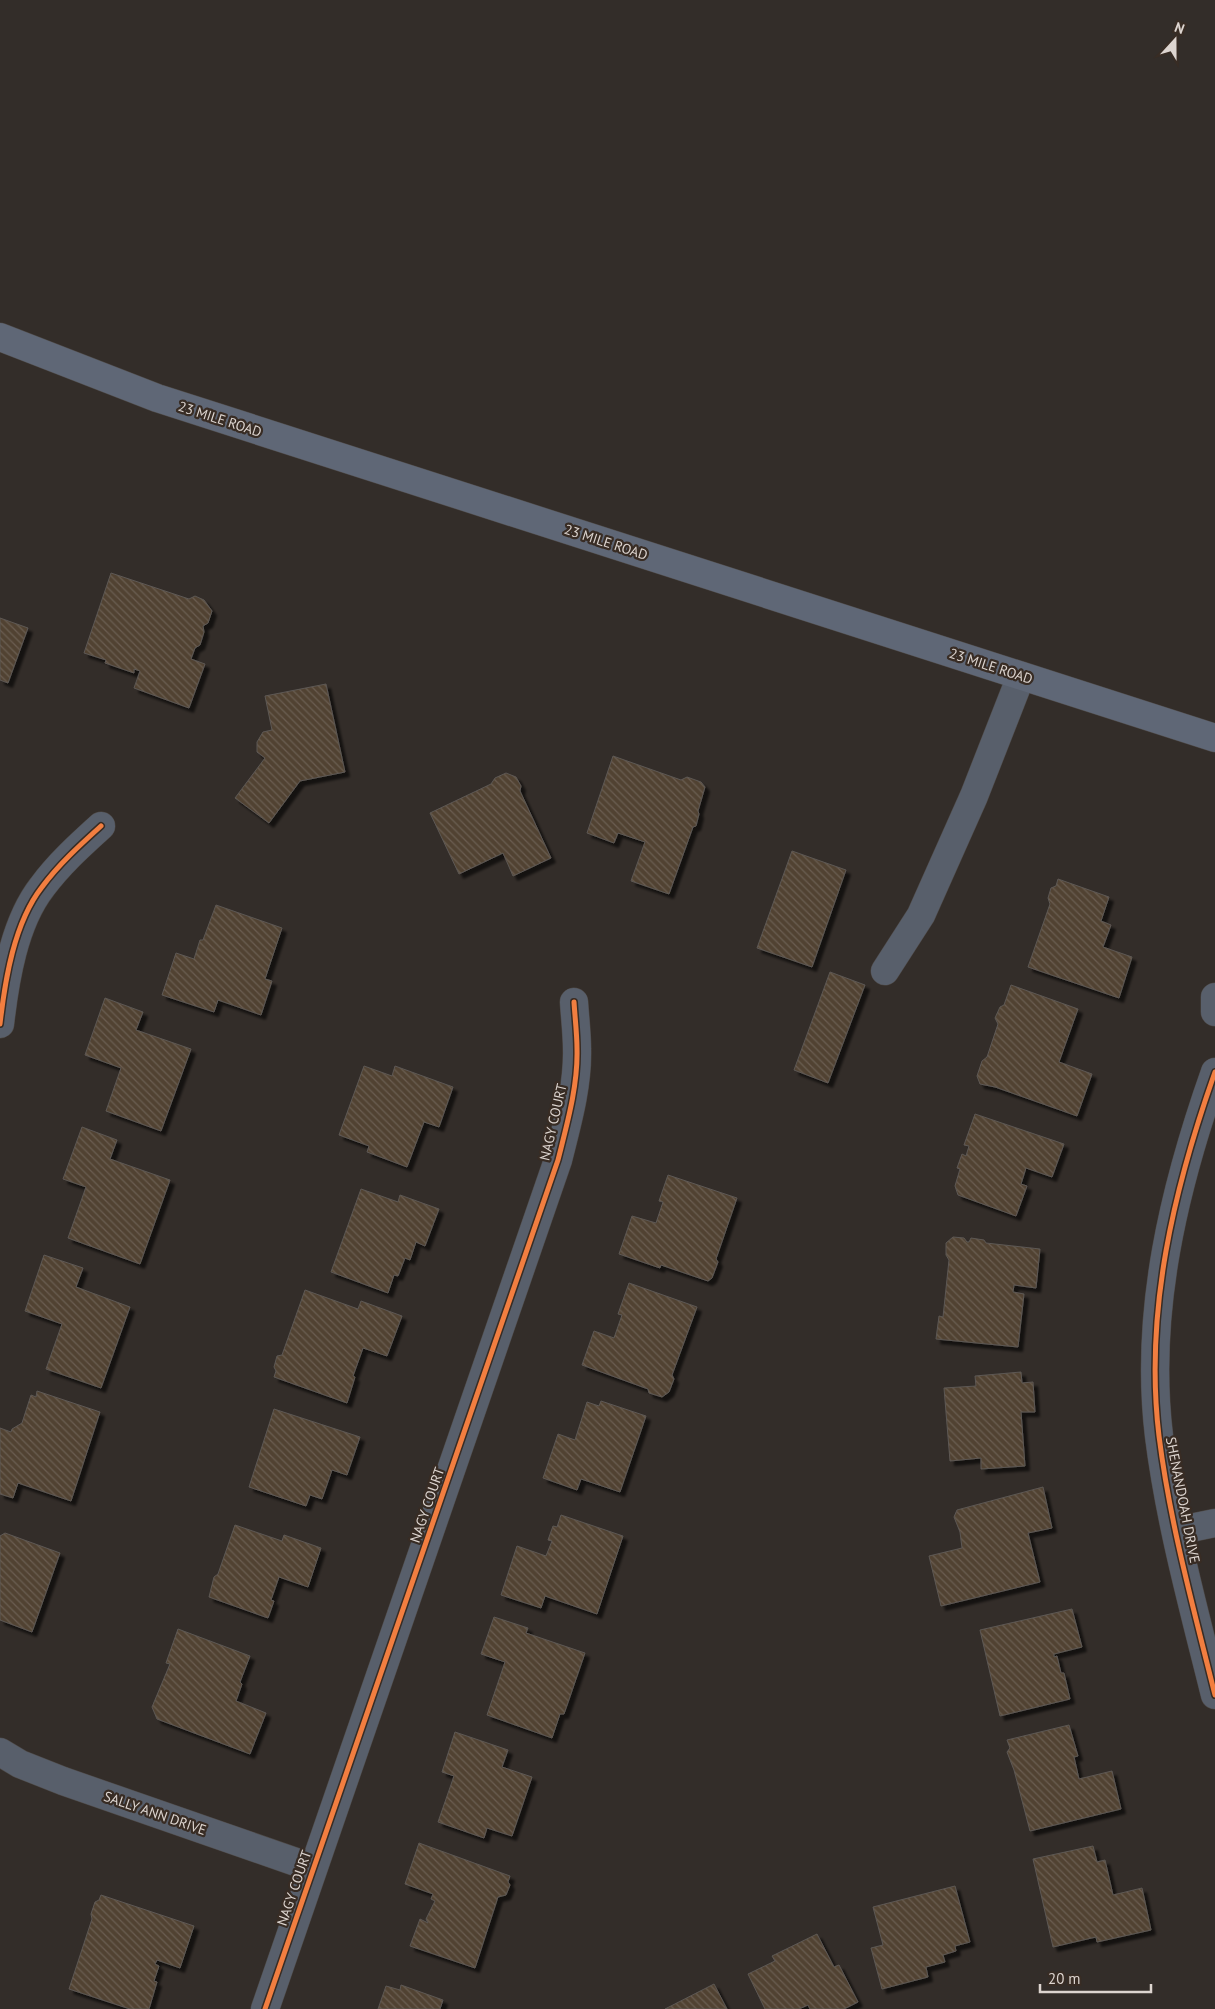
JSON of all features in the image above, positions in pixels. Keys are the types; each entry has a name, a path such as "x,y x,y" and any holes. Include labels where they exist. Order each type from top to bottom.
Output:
{"main road":[{"name":"23 MILE ROAD","path":"0,337 166,402 1215,738"}],"street":[{"path":"885,971 921,915 974,796 1021,676"},
{"path":"0,1024 10,962 22,923 41,888 66,858 101,826"},
{"path":"1215,996 1215,1012"},
{"name":"NAGY COURT","path":"265,2009 558,1160 568,1121 578,1050 574,1002"},
{"name":"SHENANDOAH DRIVE","path":"1215,1072 1195,1128 1181,1179 1160,1287 1156,1337 1159,1434 1166,1484 1215,1695"},
{"path":"1176,1531 1215,1523"},
{"name":"SALLY ANN DRIVE","path":"0,1752 20,1764 63,1781 313,1868"}],"building":[{"path":"111,573 189,599 195,596 204,600 212,611 208,623 203,626 204,632 200,645 195,648 191,659 205,664 189,708 134,688 140,671 134,669 134,673 105,663 106,660 84,653"},
{"path":"0,618 28,628 8,683 0,680"},
{"path":"326,684 345,772 300,781 269,823 235,798 265,758 257,752 257,742 263,732 272,730 265,696"},
{"path":"613,756 681,780 687,777 701,782 705,787 696,826 693,827 669,894 631,881 645,842 618,833 614,843 587,833"},
{"path":"506,773 516,777 521,786 520,791 551,858 513,876 503,853 459,874 430,813 491,784 495,778"},
{"path":"792,851 846,870 812,967 757,948"},
{"path":"1058,879 1109,897 1101,921 1111,925 1103,947 1132,957 1119,998 1028,967 1050,904 1048,898 1051,888 1056,886"},
{"path":"216,905 282,928 265,979 272,981 261,1015 218,1000 214,1012 162,995 176,953 194,959 200,940 203,940"},
{"path":"830,972 865,985 828,1083 794,1070"},
{"path":"1011,985 1078,1009 1059,1062 1092,1074 1077,1116 995,1087 980,1084 977,1076 982,1061 987,1057 998,1024 995,1018 1000,1007 1004,1005"},
{"path":"105,998 143,1012 136,1030 191,1049 161,1131 106,1111 121,1068 85,1055"},
{"path":"364,1066 392,1076 395,1066 453,1087 439,1127 424,1122 407,1167 367,1152 369,1146 339,1135"},
{"path":"975,1114 1064,1144 1052,1177 1026,1168 1021,1184 1027,1186 1016,1216 958,1195 955,1186 960,1169 957,1168 962,1154 966,1156 969,1146 964,1145"},
{"path":"82,1127 117,1140 110,1159 170,1180 140,1264 68,1238 86,1187 63,1179"},
{"path":"668,1175 737,1198 716,1259 718,1262 712,1278 708,1281 661,1265 660,1268 619,1254 632,1216 656,1223 663,1202 659,1201"},
{"path":"361,1189 398,1202 400,1195 439,1209 425,1246 416,1242 410,1260 405,1258 398,1276 394,1275 388,1293 331,1272"},
{"path":"953,1237 964,1238 967,1242 971,1238 984,1240 986,1243 1040,1249 1036,1288 1014,1285 1013,1292 1024,1294 1018,1347 936,1339 939,1316 943,1317 949,1260 946,1255 946,1243"},
{"path":"44,1255 83,1268 76,1287 130,1307 101,1388 46,1369 62,1324 25,1311"},
{"path":"629,1283 697,1307 672,1375 674,1379 669,1392 662,1397 649,1393 648,1389 582,1365 594,1331 614,1338 622,1315 618,1314"},
{"path":"305,1290 358,1309 361,1301 402,1316 387,1356 363,1348 353,1376 355,1377 347,1403 274,1377 277,1356 282,1355"},
{"path":"1021,1372 1022,1383 1033,1382 1035,1412 1021,1412 1025,1466 981,1469 981,1458 950,1461 944,1388 976,1386 975,1376"},
{"path":"37,1391 100,1412 71,1501 18,1483 13,1498 0,1494 0,1428 11,1432 12,1429 22,1423 31,1395 36,1397"},
{"path":"601,1401 646,1416 620,1492 581,1479 577,1490 543,1478 558,1434 575,1440 587,1402 599,1406"},
{"path":"274,1409 360,1437 347,1475 332,1470 322,1499 310,1495 306,1506 249,1487"},
{"path":"1043,1487 1052,1528 1028,1533 1040,1582 941,1606 929,1556 962,1548 960,1532 954,1517 957,1510"},
{"path":"561,1515 623,1536 597,1614 545,1596 541,1608 501,1595 517,1546 546,1556 552,1541 548,1540 553,1526 557,1527"},
{"path":"235,1525 282,1541 284,1535 321,1548 308,1587 279,1577 271,1600 274,1601 268,1618 209,1597 214,1577 218,1574"},
{"path":"5,1533 60,1553 32,1632 0,1620 0,1536"},
{"path":"1072,1609 1082,1647 1054,1654 1054,1657 1057,1656 1061,1673 1064,1673 1070,1699 1000,1716 980,1630"},
{"path":"494,1617 528,1628 526,1633 585,1653 564,1714 560,1714 552,1738 487,1715 505,1662 481,1654"},
{"path":"178,1629 250,1656 240,1682 242,1684 236,1701 266,1713 250,1754 157,1719 152,1707 170,1664 166,1663"},
{"path":"1069,1725 1078,1756 1074,1757 1079,1779 1112,1771 1121,1809 1030,1831 1014,1770 1007,1752 1010,1748 1007,1740"},
{"path":"455,1732 508,1750 502,1767 532,1777 512,1836 487,1828 484,1838 438,1822 454,1776 442,1772"},
{"path":"419,1843 510,1876 508,1882 510,1885 506,1895 498,1897 475,1968 410,1946 420,1919 428,1923 426,1919 435,1901 431,1899 433,1894 405,1884"},
{"path":"1093,1846 1097,1862 1105,1860 1113,1895 1142,1888 1151,1930 1097,1942 1096,1937 1053,1947 1033,1859"},
{"path":"955,1886 970,1942 955,1946 956,1951 943,1955 945,1962 926,1967 928,1977 882,1989 871,1948 883,1945 873,1907"},
{"path":"101,1895 194,1926 180,1968 157,1960 155,1964 159,1966 154,1981 157,1982 149,2009 130,2009 69,1989 92,1919 91,1914 95,1902 99,1900"},
{"path":"817,1934 834,1967 839,1965 858,2002 844,2009 810,2009 808,2005 799,2009 765,2009 748,1974 775,1961 772,1956"},
{"path":"714,1984 727,2009 665,2009"},
{"path":"401,1985 443,2000 440,2009 378,2009 386,1986 400,1990"}],"cycle path":[{"path":"0,1024 12,952 24,917 32,901 55,870 101,826"},
{"path":"265,2009 558,1160 576,1077 577,1043 574,1002"},
{"path":"1215,1072 1187,1160 1175,1205 1166,1251 1159,1297 1155,1390 1159,1436 1169,1502 1215,1695"}]}
